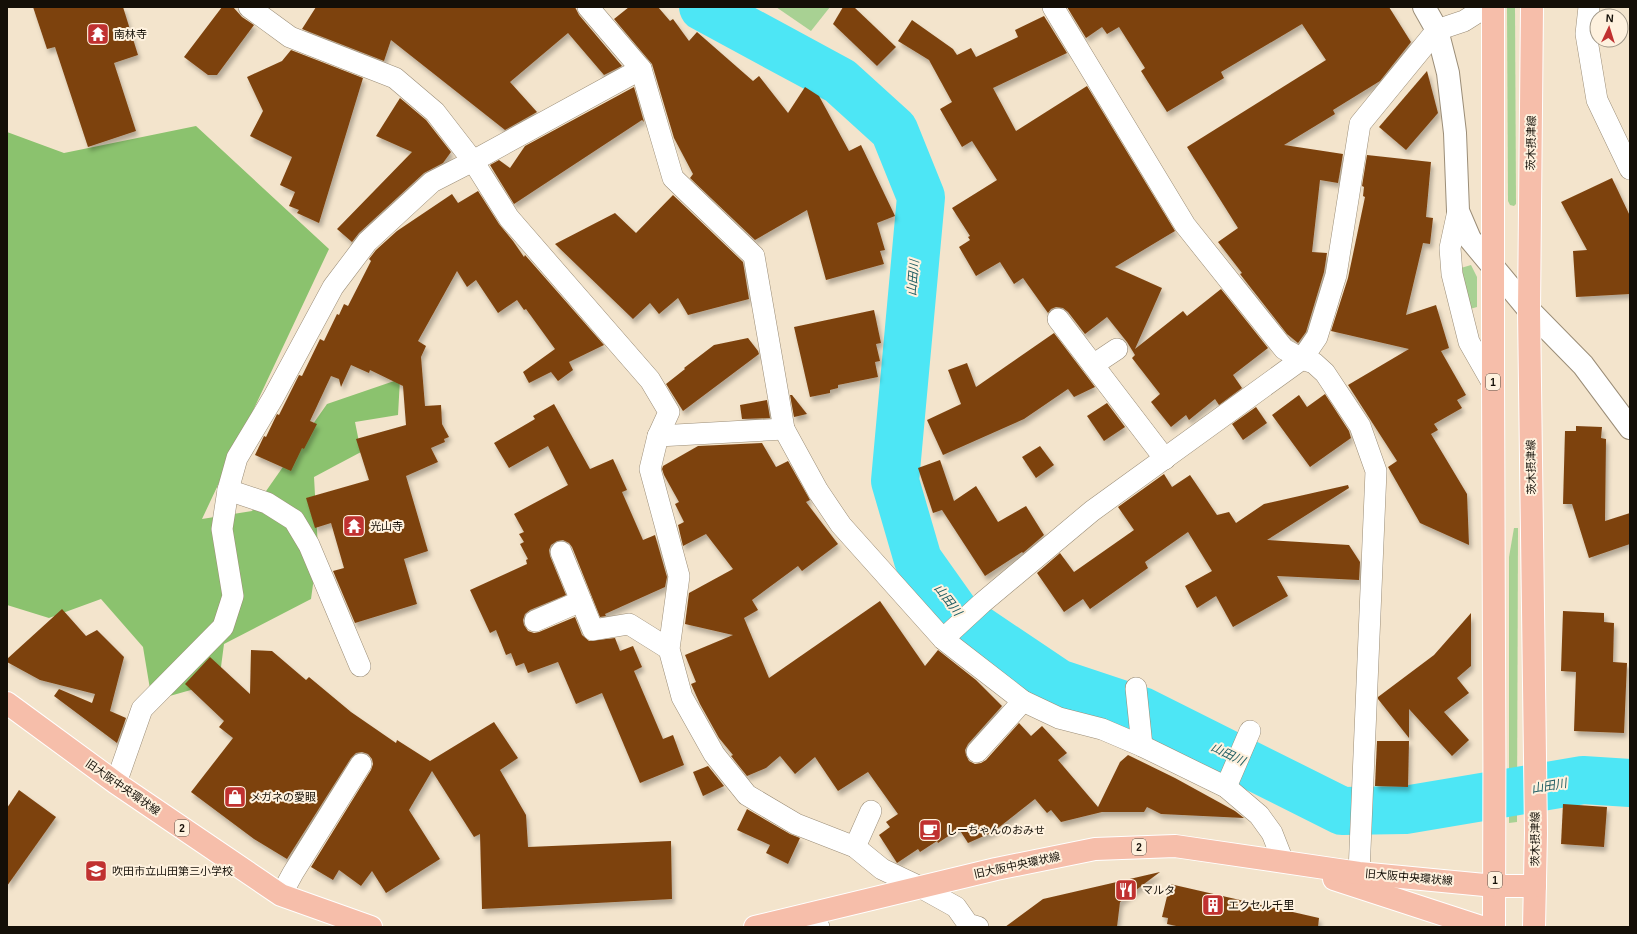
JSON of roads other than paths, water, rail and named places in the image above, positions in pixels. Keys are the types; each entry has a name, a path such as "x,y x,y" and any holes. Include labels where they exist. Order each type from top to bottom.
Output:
{"main road":[{"name":"1","path":"1492,7 1494,268 1494,927"},
{"name":"茨木摂津線","path":"1532,7 1529,310 1536,833 1534,927"},
{"name":"旧大阪中央環状線","path":"7,703 116,782 281,895 371,927"},
{"name":"旧大阪中央環状線","path":"755,927 815,920 920,887 996,868 1095,849 1175,846 1359,873 1495,886 1535,886"},
{"name":"旧大阪中央環状線","path":"1283,862 1482,927"}],"street":[{"path":"249,7 290,37 395,78 435,112 473,161 509,218 650,380 669,412 658,436 650,469 679,576 669,649 682,697 714,754 747,795 796,824 855,847 882,870 920,887 956,907 968,924 978,927"},
{"path":"588,7 641,69 673,178 754,256 784,429 818,491 841,525 943,639 1023,701 1058,718 1102,729 1142,746 1226,787 1259,815 1272,833 1283,862"},
{"path":"1054,7 1185,226 1284,349 1302,359 1314,363 1325,373 1360,426 1376,471 1359,835 1359,873"},
{"path":"1424,7 1437,30 1449,81 1455,133 1458,211 1450,248 1452,274 1469,342 1493,384"},
{"path":"943,639 982,603 1092,511 1302,359 1317,337 1336,275 1360,124 1437,30 1464,21 1486,7"},
{"path":"1589,7 1586,34 1597,100 1630,169"},
{"path":"116,782 142,709 223,627 233,596 222,529 228,490 237,458 273,398 333,287 367,242 432,182 641,69"},
{"path":"1458,211 1470,239 1529,310 1583,364 1630,428"},
{"path":"1058,319 1165,458"},
{"path":"1093,365 1117,349"},
{"path":"658,436 784,429"},
{"path":"228,490 268,503 294,520 309,545 360,666"},
{"path":"561,552 593,630 629,624 669,649"},
{"path":"535,621 581,602"},
{"path":"1136,688 1142,746"},
{"path":"977,752 1023,701"},
{"path":"1226,787 1250,732"},
{"path":"281,895 361,764"},
{"path":"855,847 871,811"}],"waterway":[{"name":"山田川","path":"703,7 840,81 894,130 921,197 895,481 918,560 957,615 1058,683 1142,711 1342,811 1405,810 1583,780 1630,783"}],"place":[{"name":"南林寺","path":"98,34"},
{"name":"光山寺","path":"354,526"},
{"name":"メガネの愛眼","path":"235,797"},
{"name":"しーちゃんのおみせ","path":"930,830"},
{"name":"吹田市立山田第三小学校","path":"96,871"},
{"name":"マルタ","path":"1126,890"},
{"name":"エクセル千里","path":"1213,905"}]}
